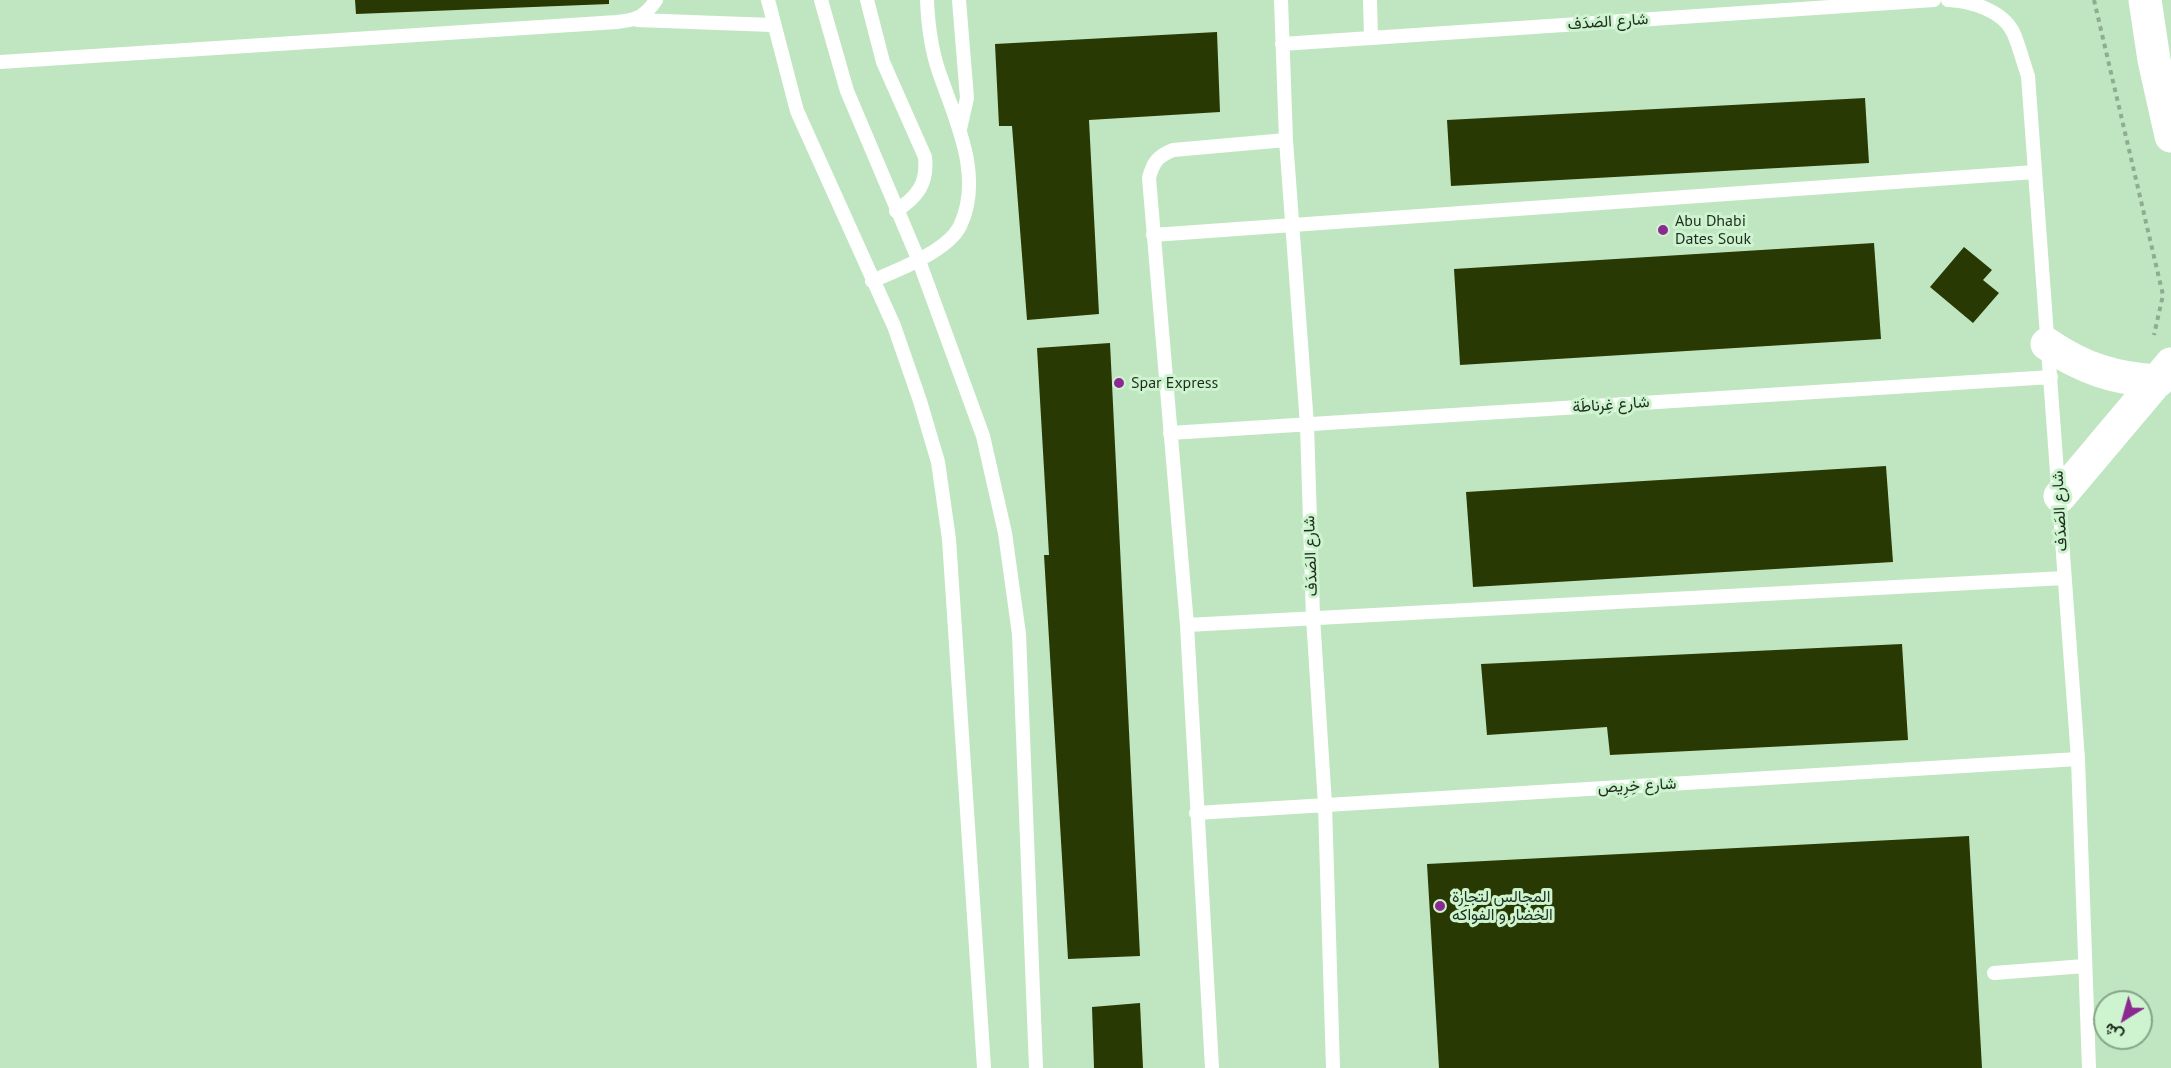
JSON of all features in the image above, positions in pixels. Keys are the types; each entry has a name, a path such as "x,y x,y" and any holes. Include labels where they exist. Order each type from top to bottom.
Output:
{"street":[{"path":"2145,0 2171,136"},
{"path":"2047,344 2072,361 2099,373 2128,380 2160,362"},
{"path":"2060,496 2160,362"}],"lane":[{"path":"637,20 648,12 656,0"},
{"path":"768,0 772,25 797,111 894,326 938,462 950,538 984,1068"},
{"path":"821,0 847,91 919,261 983,436 1005,533 1019,634 1036,1068"},
{"path":"867,0 883,62 925,158 926,170 919,194 896,211"},
{"path":"872,281 919,261 959,228 967,201 968,181 960,129 933,51 927,0"},
{"path":"959,0 967,98 960,129"},
{"name":"شارع الصَدَف","path":"1281,0 1286,140 1307,425 1313,616 1325,805 1332,1068"},
{"path":"1370,0 1371,38"},
{"name":"شارع الصَدَف","path":"1282,44 1934,0"},
{"name":"شارع الصَدَف","path":"1948,0 1959,0 1990,10 2012,30 2028,76 2078,759 2090,1068"},
{"path":"0,63 637,20 772,25"},
{"path":"1212,1068 1187,625 1149,178 1152,165 1161,155 1173,150 1286,140"},
{"path":"1153,235 2035,172"},
{"name":"شارع غِرناطَة","path":"1170,433 2051,377"},
{"path":"1187,625 1313,616 2064,578"},
{"name":"شارع خِرِيص","path":"1196,813 2078,759"},
{"path":"1994,973 2085,966"}],"path":[{"path":"2094,0 2163,295 2160,362"}],"building":[{"path":"355,0 609,0 609,4 356,14"},
{"path":"1217,32 1220,112 1089,120 1099,314 1027,320 1012,126 999,126 995,44"},
{"path":"1865,98 1869,163 1451,186 1447,120"},
{"path":"1874,243 1881,339 1460,365 1454,269"},
{"path":"1964,247 1992,270 1983,280 1999,293 1973,323 1930,287"},
{"path":"1110,343 1140,956 1068,959 1044,555 1049,555 1037,348"},
{"path":"1886,466 1893,562 1473,587 1466,492"},
{"path":"1902,644 1908,740 1610,755 1607,727 1487,735 1481,664"},
{"path":"1969,836 1982,1068 1439,1068 1427,864"},
{"path":"1140,1003 1143,1068 1094,1068 1092,1007"}],"place":[{"name":"Abu Dhabi Dates Souk","path":"1663,230"},
{"name":"Spar Express","path":"1119,383"},
{"name":"المجالس لتجارة الخضار و الفواكه","path":"1440,906"}]}
